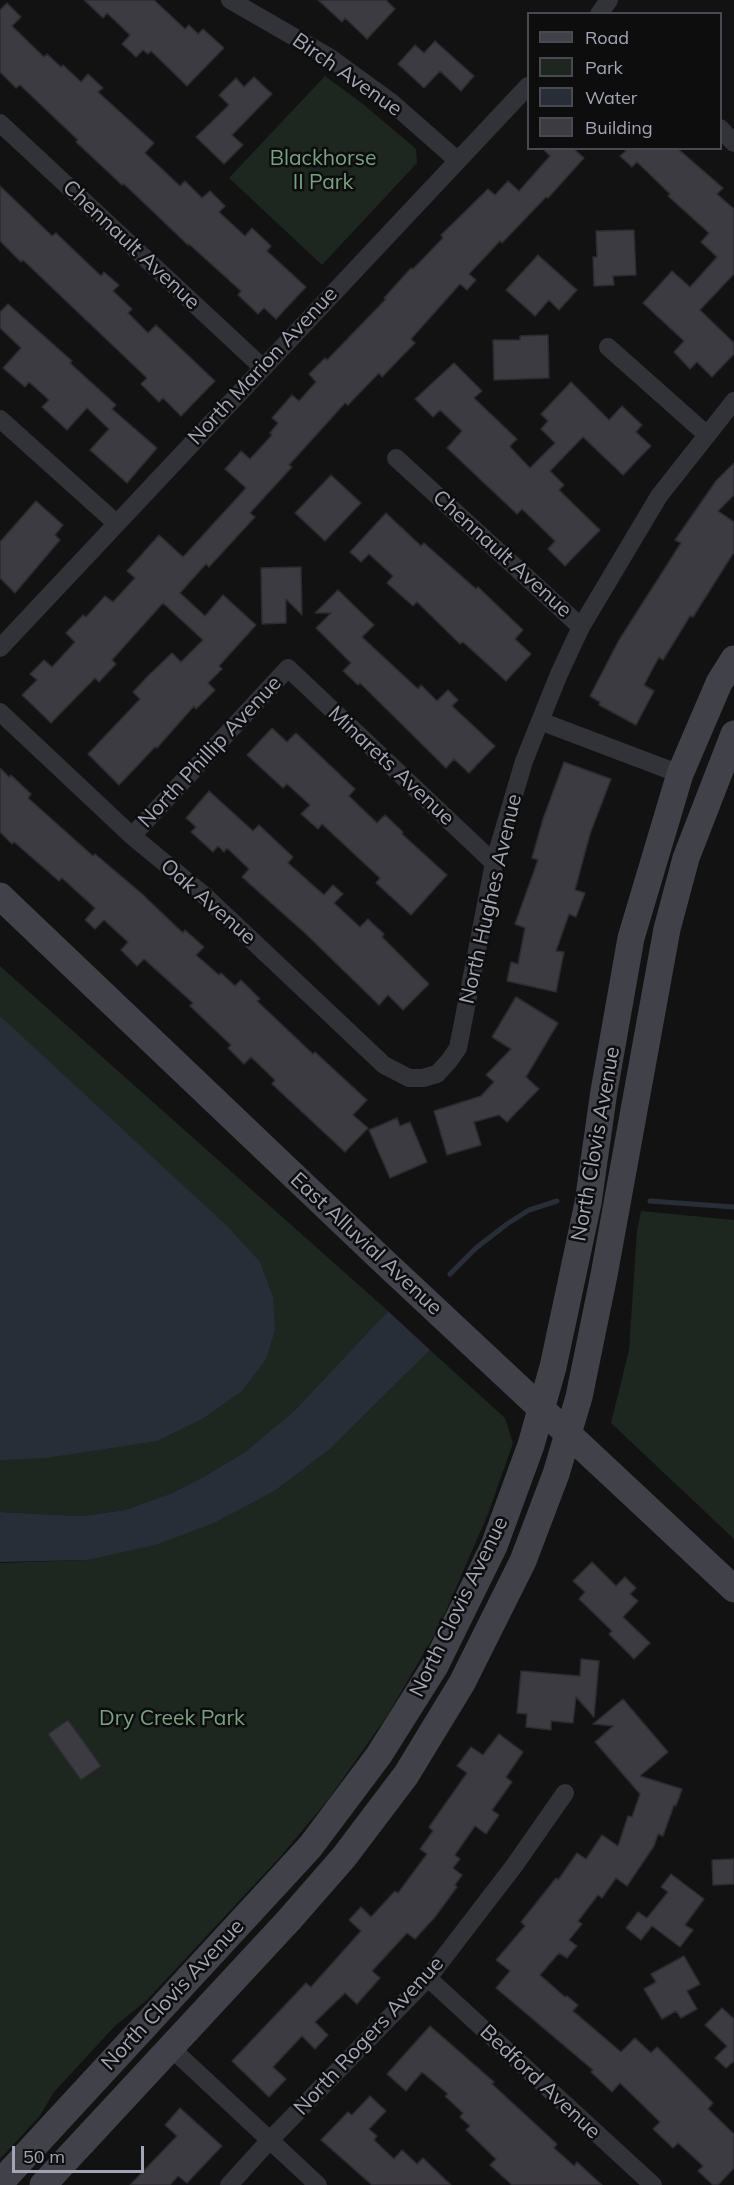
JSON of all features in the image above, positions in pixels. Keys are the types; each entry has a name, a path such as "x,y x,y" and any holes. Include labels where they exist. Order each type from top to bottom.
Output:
{"main road":[{"name":"North Clovis Avenue","path":"0,2183 310,1847 379,1755 435,1666 494,1546 542,1408 588,1203 604,1091 632,938 680,774 719,683 734,659"},
{"name":"North Clovis Avenue","path":"43,2185 289,1920 344,1857 406,1775 462,1683 524,1561 569,1433 579,1397 604,1275 667,929 686,858 734,734"},
{"path":"660,963 652,955 648,934 678,824 680,774"},
{"name":"East Alluvial Avenue","path":"0,896 379,1257 734,1589"},
{"path":"170,2046 168,2034 172,2022 276,1907 310,1847"}],"street":[{"name":"Birch Avenue","path":"230,0 329,57 391,102 457,160"},
{"name":"North Marion Avenue","path":"0,648 527,87"},
{"name":"Chennault Avenue","path":"0,123 262,367"},
{"path":"722,130 734,143"},
{"path":"608,346 706,434"},
{"name":"North Hughes Avenue","path":"423,1078 437,1074 458,1048 494,863 510,803 540,721 581,627 659,496 734,401"},
{"path":"0,419 116,523"},
{"name":"Chennault Avenue","path":"396,458 581,627"},
{"name":"North Phillip Avenue","path":"132,836 288,668"},
{"name":"Minarets Avenue","path":"288,668 494,863"},
{"name":"Oak Avenue","path":"0,712 132,836 205,896 384,1065 408,1078 423,1078"},
{"path":"540,721 680,774"},
{"name":"North Rogers Avenue","path":"229,2185 428,1978 514,1866 565,1793"},
{"name":"Bedford Avenue","path":"428,1978 653,2185"},
{"path":"170,2046 318,2185"}],"green space":[{"name":"Blackhorse II Park","path":"325,76 363,104 416,149 417,163 322,265 229,178"},
{"path":"0,966 388,1311 295,1410 245,1452 172,1493 125,1510 82,1516 0,1512"},
{"path":"641,1211 734,1220 734,1539 611,1423 629,1350 637,1231"},
{"name":"Dry Creek Park","path":"430,1350 505,1418 513,1443 488,1514 439,1627 387,1716 328,1800 280,1857 147,2000 115,2026 54,2092 39,2117 0,2159 0,1563 87,1560 276,1490 330,1449"}],"water":[{"path":"0,1016 228,1227 260,1262 273,1297 275,1330 266,1359 242,1391 202,1419 157,1441 46,1458 0,1460"},
{"path":"388,1311 430,1350 330,1449 276,1490 214,1523 155,1545 87,1560 0,1562 0,1512 82,1516 125,1510 172,1493 205,1476 245,1452 295,1410"}],"building":[{"path":"84,0 154,0 185,29 189,25 198,34 203,29 224,48 187,86 151,51 148,54 143,50 136,57 122,44 130,35 107,13 103,18"},
{"path":"318,0 386,0 395,9 367,39 345,18 342,22"},
{"path":"7,3 21,17 12,26 44,57 47,54 81,82 88,74 103,88 98,92 154,143 145,153 180,186 185,181 202,198 210,191 225,206 219,212 245,236 252,228 271,246 267,251 306,287 276,319 264,308 258,314 238,295 241,291 188,245 124,184 122,185 20,85 16,88 0,72 0,10"},
{"path":"435,41 474,76 461,91 440,71 424,88 398,64 415,45 424,53"},
{"path":"254,77 272,94 232,135 243,145 224,164 196,137 229,105 219,95 236,78 244,87"},
{"path":"544,150 575,150 584,158 548,198 546,197 502,243 500,241 469,274 476,280 467,290 460,284 411,339 415,343 382,377 379,373 348,405 345,403 289,465 292,467 250,513 255,517 209,567 206,564 180,593 205,616 223,595 256,625 219,666 222,669 208,683 215,690 196,709 194,706 157,748 155,747 119,785 88,754 140,699 133,692 148,676 172,653 181,662 203,640 163,603 112,660 116,664 99,682 95,678 51,723 22,695 37,680 30,674 44,660 52,667 75,642 66,633 83,615 86,617 105,596 113,602 135,578 127,571 159,535 183,557 246,488 225,469 241,451 250,459 272,435 270,433 278,423 272,418 292,395 299,401 316,382 309,374 325,358 327,360 386,299 384,298 411,268 413,269 443,238 441,235 488,189 495,195 508,181 519,191 550,156"},
{"path":"679,150 723,188 717,194 734,209 734,274 700,310 734,343 734,354 712,377 697,362 690,369 674,352 684,341 643,303 672,271 690,287 717,257 701,242 709,233 668,196 670,194 637,162 632,167 620,156 626,151"},
{"path":"0,186 52,236 56,233 101,276 104,272 119,285 113,291 132,309 128,313 148,333 156,325 215,381 181,416 163,398 159,402 141,384 147,378 0,241"},
{"path":"634,230 636,275 613,276 614,285 594,286 593,257 597,257 596,231"},
{"path":"538,255 577,290 559,310 549,300 535,316 506,290"},
{"path":"8,304 72,361 70,363 116,405 112,409 157,448 127,483 90,450 109,429 87,408 67,430 42,407 49,400 29,382 25,387 3,368 21,348 0,328 0,312"},
{"path":"548,335 549,378 494,380 493,340 520,340 520,336"},
{"path":"454,363 482,391 474,398 517,439 510,446 530,468 555,443 541,429 548,421 541,414 571,382 609,420 622,406 642,425 636,432 651,446 623,475 583,437 550,471 564,485 559,490 600,530 565,566 548,549 555,541 522,509 517,514 447,448 462,431 440,410 433,417 415,399"},
{"path":"734,463 734,495 718,511 734,522 734,552 663,660 659,657 644,685 654,691 636,725 599,705 600,702 590,696 619,640 681,543 675,540 716,481"},
{"path":"331,475 361,503 325,541 295,513"},
{"path":"36,501 63,525 55,535 60,540 15,593 0,578 0,542"},
{"path":"386,513 421,546 424,543 476,589 478,587 523,630 515,639 531,654 506,681 463,642 460,644 417,602 413,606 387,583 393,576 369,554 361,562 350,552"},
{"path":"301,567 302,615 286,599 286,623 262,624 261,568"},
{"path":"338,590 374,625 362,637 418,689 421,685 437,701 448,690 458,700 452,706 495,746 469,773 454,759 446,768 360,683 358,685 343,671 351,663 316,628 331,613 315,613"},
{"path":"272,728 287,742 296,733 355,789 349,796 377,823 385,815 403,832 402,834 447,875 411,915 376,883 380,878 322,824 318,829 301,814 310,805 287,784 283,788 247,755"},
{"path":"564,762 611,779 590,834 575,890 585,893 576,917 569,914 556,951 564,952 556,992 507,981 511,962 518,964 525,928 515,924 538,860 532,858 543,819"},
{"path":"0,768 31,794 28,798 93,856 95,854 183,933 185,930 204,947 196,955 235,986 241,980 260,999 257,1001 313,1054 315,1052 367,1100 353,1115 368,1128 345,1152 272,1084 275,1080 251,1057 244,1064 228,1048 231,1045 190,1006 193,1003 144,959 137,966 121,950 128,942 104,920 95,929 85,920 95,908 62,878 59,881 0,832"},
{"path":"209,791 253,831 259,825 293,857 288,863 324,895 333,885 343,894 334,903 360,927 368,919 384,934 382,937 429,984 403,1010 388,995 379,1005 306,934 242,877 249,869 227,848 224,852 218,846 213,852 191,832 196,827 186,818"},
{"path":"516,997 558,1023 526,1077 539,1089 507,1122 499,1115 474,1122 481,1145 447,1155 434,1111 481,1096 494,1082 486,1075 511,1049 492,1037"},
{"path":"397,1118 400,1126 410,1122 427,1162 390,1178 369,1130"},
{"path":"592,1562 616,1586 625,1577 636,1588 630,1594 638,1601 623,1617 650,1643 634,1659 609,1634 612,1631 579,1599 585,1592 573,1581"},
{"path":"581,1659 599,1661 594,1717 576,1697 573,1723 551,1721 551,1730 526,1727 527,1714 517,1713 521,1671 580,1676"},
{"path":"623,1699 668,1752 640,1776 682,1789 663,1836 658,1834 654,1846 627,1886 616,1878 602,1898 598,1895 578,1921 582,1924 569,1940 577,1946 567,1958 559,1953 540,1975 578,2005 573,2011 621,2052 635,2038 651,2053 657,2047 713,2103 708,2109 734,2134 734,2168 718,2185 713,2185 698,2171 703,2166 678,2143 673,2148 653,2129 660,2122 620,2083 612,2092 591,2072 593,2070 496,1988 510,1971 496,1960 525,1926 521,1922 556,1878 558,1880 577,1853 586,1859 602,1835 618,1846 628,1816 632,1817 640,1794 595,1742 613,1726 593,1724"},
{"path":"68,1720 101,1766 81,1780 48,1734"},
{"path":"499,1734 523,1752 506,1777 512,1782 492,1810 499,1815 486,1834 475,1826 455,1855 460,1859 453,1868 462,1875 455,1885 457,1887 415,1939 407,1933 372,1971 380,1978 357,2004 345,1993 315,2022 328,2035 315,2049 302,2036 273,2067 286,2079 269,2097 232,2061 306,1983 311,1987 361,1931 349,1920 361,1907 371,1917 395,1891 398,1893 427,1854 420,1849 433,1831 429,1827 467,1773 457,1766 471,1747 483,1755"},
{"path":"734,1859 734,1884 713,1885 712,1860"},
{"path":"671,1874 704,1899 685,1925 693,1930 680,1947 652,1926 641,1940 626,1928 638,1912 647,1918 668,1892 661,1887"},
{"path":"684,1956 700,1984 687,1991 697,2009 681,2018 676,2011 662,2019 644,1989 656,1982 651,1974"},
{"path":"722,2008 734,2019 734,2061 726,2068 715,2058 727,2046 705,2025"},
{"path":"430,2026 494,2082 492,2084 557,2144 554,2148 574,2166 577,2162 602,2185 512,2185 490,2165 496,2159 466,2130 470,2126 460,2117 463,2113 445,2096 448,2094 422,2072 406,2091 387,2074"},
{"path":"370,2096 386,2111 369,2129 377,2136 374,2140 394,2159 402,2150 417,2164 423,2158 451,2185 372,2185 321,2140 348,2112 352,2115"},
{"path":"180,2108 222,2146 187,2183 178,2176 170,2185 130,2185 177,2136 165,2125"}],"waterway":[{"path":"450,1274 476,1248 507,1224 529,1210 557,1201"},
{"path":"650,1201 734,1207"}]}
